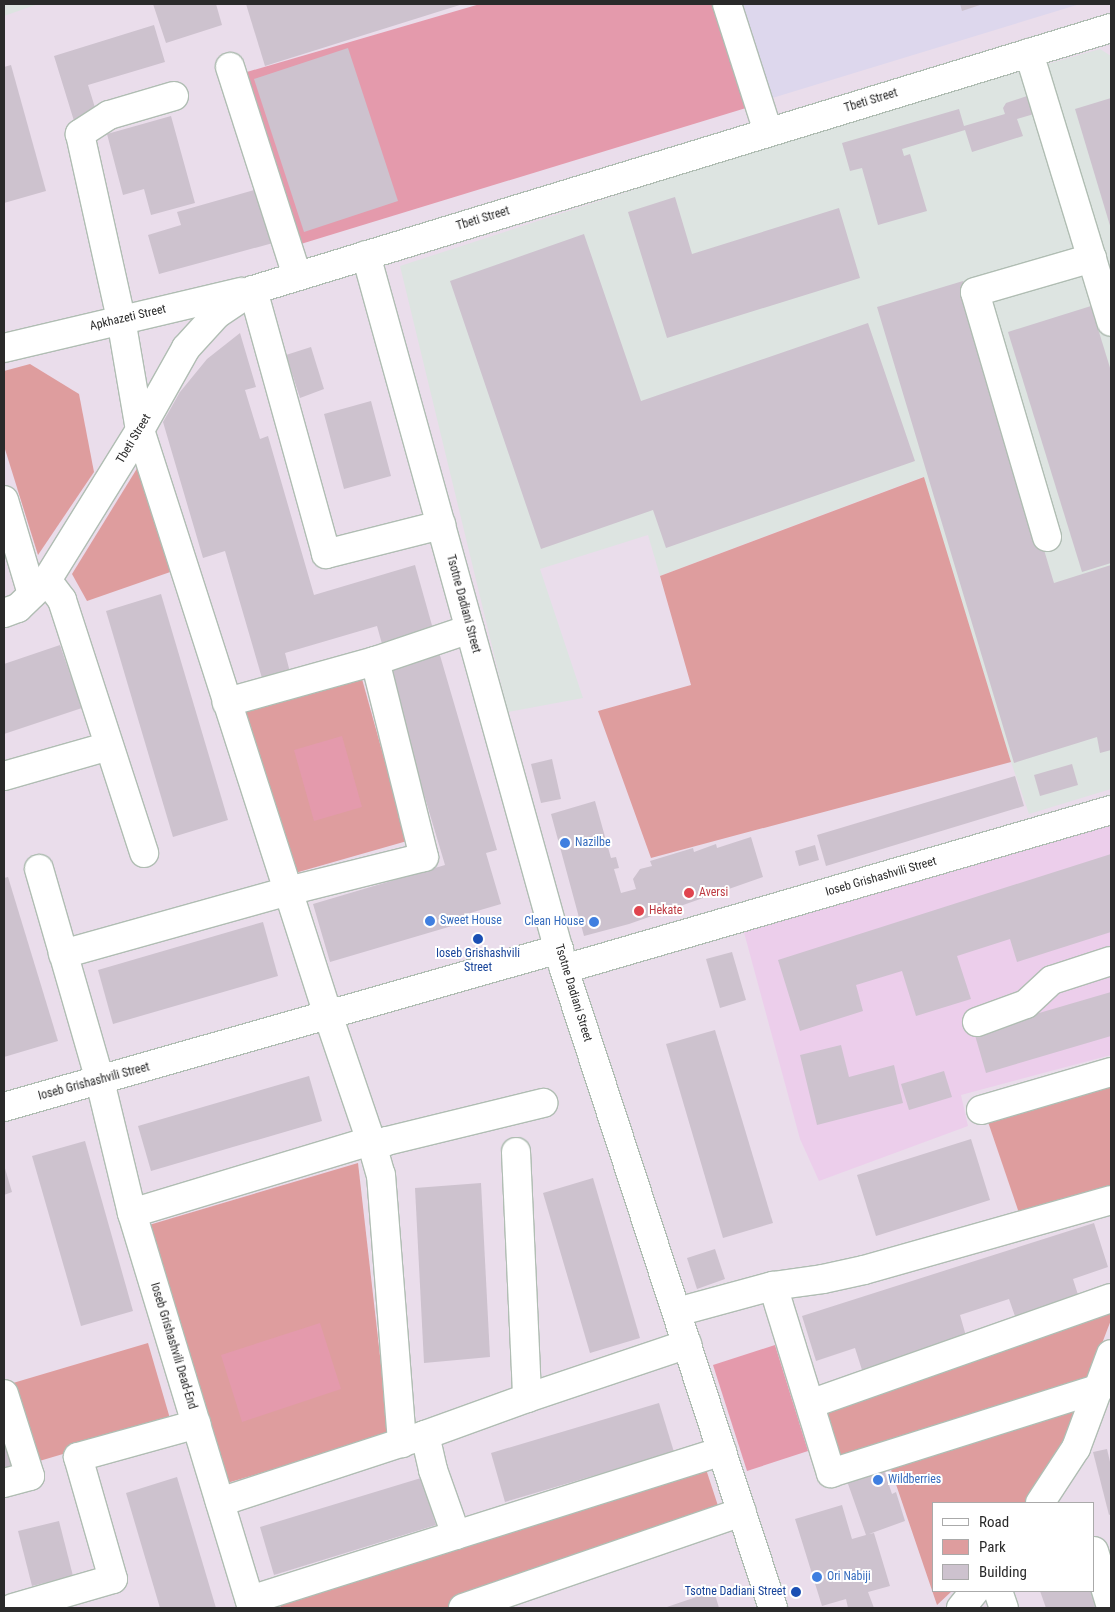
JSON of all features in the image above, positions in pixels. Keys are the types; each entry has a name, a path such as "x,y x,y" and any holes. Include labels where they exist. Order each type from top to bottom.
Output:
{"street":[{"path":"727,4 768,132"},
{"name":"Tbeti Street","path":"4,613 18,608 39,587 140,430 186,348 217,314 253,290 1111,28"},
{"path":"1030,53 1111,322"},
{"path":"230,67 297,276"},
{"path":"174,96 109,115 80,134 121,319 140,430 381,1175 413,1439 433,1470 456,1535"},
{"name":"Tsotne Dadiani Street","path":"366,255 562,959 773,1608"},
{"path":"1046,537 976,292 1092,258"},
{"path":"253,290 326,554 441,525"},
{"name":"Apkhazeti Street","path":"4,348 121,319 253,290"},
{"path":"4,500 39,587 62,600 144,853"},
{"path":"227,702 375,661 470,629"},
{"path":"63,954 424,857 375,661"},
{"path":"4,776 109,746"},
{"name":"Ioseb Grishashvili Street","path":"6,1099 100,1081 328,1015 562,959 1111,810"},
{"name":"Ioseb Grishashvili Dead-End","path":"39,869 100,1081 132,1213 251,1604"},
{"path":"977,1022 1026,1004 1052,980 1111,961"},
{"path":"981,1110 1111,1072"},
{"path":"132,1213 372,1144 543,1103"},
{"path":"516,1152 527,1398"},
{"path":"677,1312 773,1286 823,1279 864,1270 1111,1200"},
{"path":"773,1286 831,1473 1100,1388"},
{"path":"810,1404 1111,1298"},
{"path":"220,1502 413,1439 687,1344"},
{"path":"1049,1499 1076,1448 1100,1388 1111,1354"},
{"path":"4,1394 30,1476 4,1484"},
{"path":"13,1608 114,1579 78,1457 196,1424"},
{"path":"251,1604 456,1535 722,1451"},
{"path":"463,1608 742,1512"},
{"path":"1095,1554 1111,1607"},
{"path":"961,1608 974,1592"},
{"path":"998,1592 1004,1608"}],"shaded area":[{"path":"4,4 38,4 4,16"},
{"path":"480,4 714,4 746,108 291,247 240,74"},
{"path":"742,4 1080,4 769,99"},
{"path":"1100,49 1111,56 1111,789 1029,814 1011,762 923,477 660,576 648,535 540,569 583,698 508,712 400,266 827,127"},
{"path":"342,736 362,807 314,821 294,750"},
{"path":"1111,816 1111,1055 961,1095 968,1126 819,1181 800,1139 742,925"},
{"path":"320,1323 341,1389 242,1422 221,1355"},
{"path":"775,1345 808,1451 747,1471 713,1365"}],"green space":[{"path":"30,364 79,394 94,472 38,555 4,446 4,371"},
{"path":"141,462 176,570 87,601 72,574"},
{"path":"924,477 1011,762 651,858 598,711 691,685 660,576"},
{"path":"362,679 407,841 288,875 244,712"},
{"path":"1111,1083 1111,1186 1019,1213 987,1119"},
{"path":"358,1163 389,1435 227,1483 149,1225"},
{"path":"1111,1309 1111,1320 1058,1458 1026,1502 932,1502 932,1590 885,1452 839,1464 824,1410"},
{"path":"148,1343 171,1422 36,1462 13,1383"},
{"path":"703,1460 721,1515 451,1608 281,1608 277,1595"},
{"path":"933,1592 951,1592 937,1605"}],"building":[{"path":"153,4 216,4 222,25 166,43"},
{"path":"246,4 463,4 265,66"},
{"path":"960,4 983,4 962,11"},
{"path":"154,25 165,62 88,85 97,114 74,121 54,56"},
{"path":"348,48 398,201 304,232 254,79"},
{"path":"11,65 46,191 4,203 4,67"},
{"path":"1027,96 1033,100 1034,114 1017,119 1023,136 972,152 965,130 902,149 904,156 910,154 927,211 878,225 862,168 850,171 842,143 959,109 964,126 1005,114 1003,108 1006,103"},
{"path":"1111,98 1111,229 1075,109"},
{"path":"171,116 195,203 151,215 144,189 123,195 107,134"},
{"path":"258,189 273,243 159,274 148,235 181,225 177,212"},
{"path":"675,197 692,254 839,208 860,278 667,338 628,212"},
{"path":"584,234 641,401 868,323 915,461 666,548 653,510 541,549 450,281"},
{"path":"963,281 1054,583 1111,565 1111,750 1100,753 1097,737 1014,763 877,307"},
{"path":"1091,306 1111,371 1111,563 1082,572 1008,332"},
{"path":"240,333 256,387 245,390 260,439 268,436 314,595 415,565 433,629 382,644 377,626 285,653 291,676 264,685 225,551 203,558 163,422 180,392 207,359"},
{"path":"311,347 324,389 300,398 286,355"},
{"path":"371,401 391,476 344,489 324,414"},
{"path":"161,594 228,820 173,837 106,611"},
{"path":"60,645 82,708 4,734 4,664"},
{"path":"439,652 497,850 486,853 501,904 460,916 462,923 330,962 313,904 445,865 386,667"},
{"path":"552,759 561,799 541,803 531,764"},
{"path":"1072,764 1078,785 1040,796 1034,775"},
{"path":"1015,776 1024,806 826,866 817,835"},
{"path":"595,801 611,858 616,857 619,868 614,869 621,893 636,889 633,879 640,869 652,866 650,861 693,848 694,852 716,844 717,848 751,837 763,877 629,924 584,936 551,814"},
{"path":"815,845 819,860 799,866 795,851"},
{"path":"1111,854 1111,932 1017,962 1010,939 957,956 971,999 916,1016 902,971 856,985 863,1011 800,1031 778,960"},
{"path":"8,877 58,1041 4,1057 4,878"},
{"path":"263,922 278,976 113,1024 98,970"},
{"path":"732,952 746,1000 720,1008 706,959"},
{"path":"1111,992 1111,1036 986,1073 974,1032"},
{"path":"715,1030 773,1223 723,1238 666,1044"},
{"path":"841,1045 849,1077 894,1065 903,1103 817,1125 800,1055"},
{"path":"944,1071 952,1097 909,1110 901,1084"},
{"path":"309,1076 322,1121 151,1171 138,1126"},
{"path":"971,1139 990,1200 876,1236 857,1175"},
{"path":"85,1141 133,1311 81,1326 32,1156"},
{"path":"4,1165 12,1192 4,1195"},
{"path":"593,1178 640,1338 590,1353 543,1193"},
{"path":"481,1183 490,1357 424,1363 415,1188"},
{"path":"1094,1223 1108,1267 1073,1279 1080,1301 1017,1322 1009,1299 960,1315 966,1336 862,1370 855,1348 816,1361 802,1316"},
{"path":"715,1249 725,1279 697,1289 687,1258"},
{"path":"659,1403 674,1452 505,1502 491,1453"},
{"path":"4,1440 12,1467 4,1469"},
{"path":"1107,1449 1111,1466 1111,1514 1109,1515 1093,1452"},
{"path":"884,1470 892,1494 896,1492 905,1521 869,1534 874,1533 890,1586 868,1592 874,1608 848,1608 846,1599 822,1606 795,1519 842,1505 852,1539 866,1535 847,1481"},
{"path":"177,1477 216,1608 160,1608 126,1493"},
{"path":"421,1478 436,1525 274,1575 260,1527"},
{"path":"59,1521 73,1576 32,1586 18,1531"},
{"path":"714,1591 719,1608 664,1608"},
{"path":"1040,1592 1093,1592 1098,1608 1046,1608"}],"place":[{"name":"Nazilbe","path":"565,843"},
{"name":"Aversi","path":"689,893"},
{"name":"Hekate","path":"639,911"},
{"name":"Sweet House","path":"430,921"},
{"name":"Clean House","path":"594,922"},
{"name":"Ioseb Grishashvili Street","path":"478,939"},
{"name":"Wildberries","path":"878,1480"},
{"name":"Ori Nabiji","path":"817,1577"},
{"name":"Tsotne Dadiani Street","path":"796,1592"}]}
